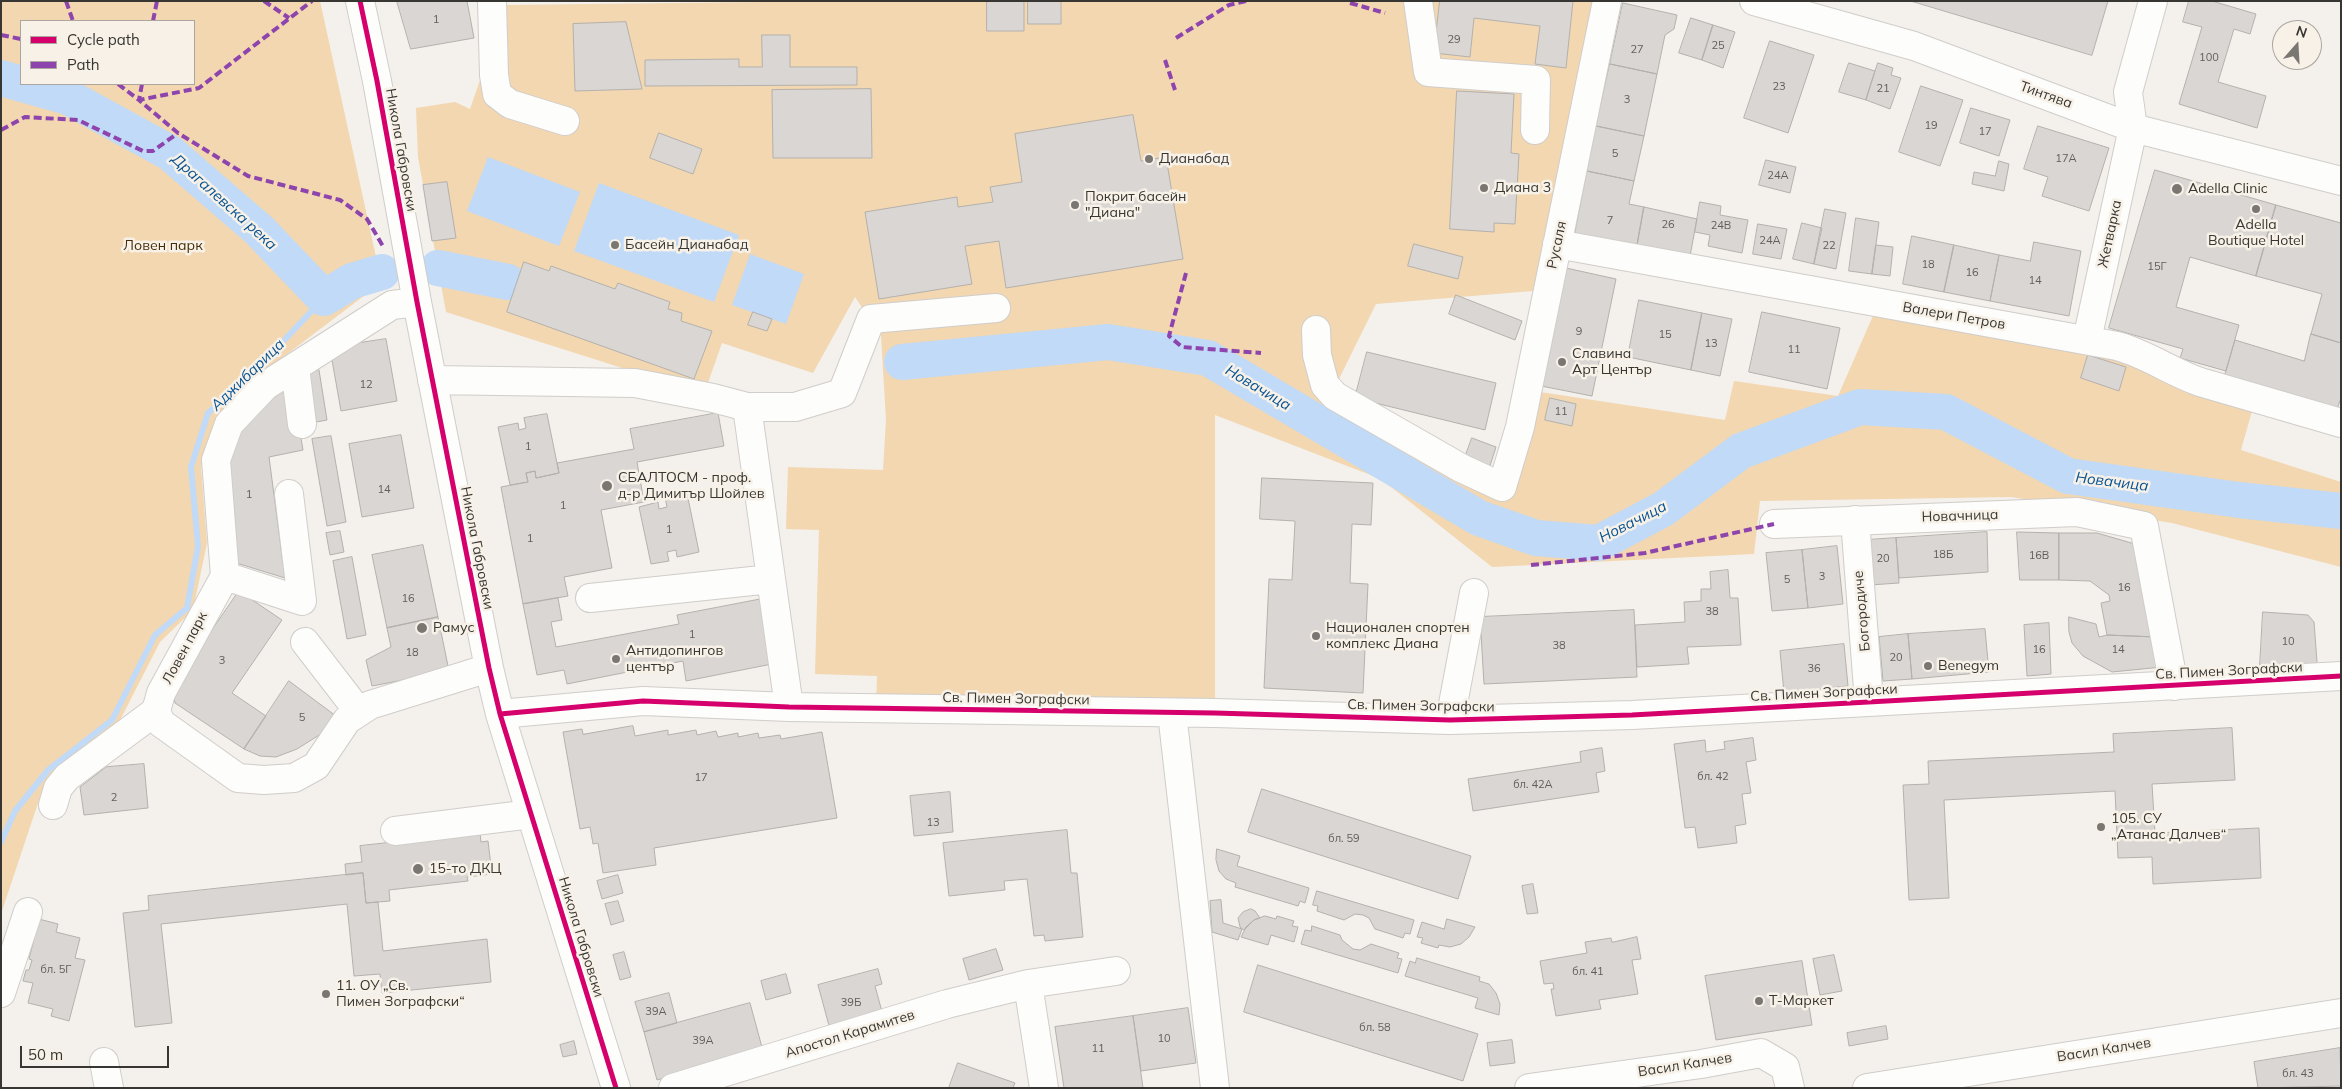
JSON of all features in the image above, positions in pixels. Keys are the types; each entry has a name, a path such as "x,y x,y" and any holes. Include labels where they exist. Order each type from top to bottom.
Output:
{"street":[{"name":"Никола Габровски","path":"360,1 489,668 500,714 616,1088"},
{"path":"492,1 494,75 497,94 510,104 565,121"},
{"path":"1418,1 1428,72 1536,80 1535,130"},
{"name":"Русаля","path":"1316,330 1317,355 1325,385 1335,396 1461,468 1502,487 1520,427 1607,1"},
{"name":"Тинтява","path":"1754,1 1914,46 2133,128 2341,180"},
{"path":"2133,128 2128,92 2153,1"},
{"name":"Жетварка","path":"2087,340 2133,128"},
{"name":"Валери Петров","path":"1557,244 2087,340 2138,352 2182,376 2200,382 2341,423"},
{"path":"288,494 302,600 225,576 216,460 229,424 265,386 392,305 417,302"},
{"path":"432,380 635,383 748,407 795,406 842,393 871,319 996,308"},
{"path":"295,367 302,424"},
{"path":"748,407 789,708"},
{"name":"Новачница","path":"1774,524 2077,512 2144,526 2174,686"},
{"name":"Богородиче","path":"1854,520 1869,702"},
{"name":"Ловен парк","path":"156,711 161,692 225,576"},
{"path":"590,598 771,579"},
{"path":"1450,720 1474,593"},
{"path":"305,642 359,712"},
{"path":"53,805 58,788 67,777 156,711 161,722 238,778 264,780 294,778 316,766 347,720 370,705 489,668"},
{"name":"Св. Пимен Зографски","path":"500,714 643,701 789,708 1172,713 1450,720 1632,715 2341,676"},
{"path":"1172,713 1215,1088"},
{"path":"395,831 531,814"},
{"path":"1,993 28,912"},
{"name":"Апостол Карамитев","path":"673,1088 947,1004 1028,984 1116,971"},
{"path":"1028,984 1044,1088"},
{"name":"Васил Калчев","path":"1867,1088 2341,1013"},
{"name":"Васил Калчев","path":"1529,1088 1701,1064 1761,1053 1785,1067 1790,1088"}],"green space":[{"name":"Ловен парк","path":"1,1 320,1 378,266 365,295 274,364 217,417 201,466 207,543 193,610 160,642 118,724 74,756 45,782 1,914"},
{"path":"846,1 1597,1 1544,290 1376,304 1328,401 1508,500 1540,392 1725,420 1734,381 1838,396 1879,302 2087,340 2256,397 2241,450 2341,482 2341,567 2172,523 2011,497 1760,501 1754,554 1492,567 1381,479 1215,415 1215,713 876,709 877,676 815,674 819,530 786,529 788,467 883,470 886,420 881,335 855,297 813,373 722,343 704,394 446,312 418,157 416,108 455,102 470,109 506,5"}],"water":[{"path":"488,157 580,192 559,246 467,211"},
{"path":"599,183 739,235 714,302 574,251"},
{"path":"750,254 804,274 786,324 732,305"}],"building":[{"path":"397,1 467,1 474,38 411,49"},
{"path":"987,1 1024,1 1024,31 987,31"},
{"path":"1028,1 1061,1 1061,24 1028,24"},
{"path":"1440,1 1573,1 1566,68 1535,64 1540,26 1474,18 1470,57 1434,53"},
{"path":"1911,1 2108,1 2092,55"},
{"path":"2189,1 2212,1 2256,14 2250,34 2234,29 2218,82 2266,96 2257,128 2179,104 2202,27 2183,22"},
{"path":"1623,3 1677,15 1674,29 1665,35 1657,74 1610,64"},
{"path":"1691,18 1713,25 1702,60 1679,53"},
{"path":"626,22 642,89 575,91 573,24"},
{"path":"1713,25 1735,32 1723,68 1702,60"},
{"path":"762,35 790,35 790,67 857,67 857,85 645,86 645,60 739,59 739,67 762,67"},
{"path":"1770,41 1814,55 1788,133 1744,118"},
{"path":"1849,63 1875,71 1866,100 1839,92"},
{"path":"1878,63 1893,68 1891,75 1901,78 1890,109 1866,100"},
{"path":"1610,64 1657,74 1644,136 1596,126"},
{"path":"1921,86 1963,100 1940,166 1899,152"},
{"path":"871,89 872,158 773,158 772,90"},
{"name":"Диана 3","path":"1457,91 1514,94 1511,153 1519,154 1515,224 1494,223 1494,232 1450,229"},
{"path":"1971,108 2010,120 1999,156 1960,143"},
{"name":"Покрит басейн \"Диана\"","path":"1133,115 1141,161 1166,157 1183,259 1006,288 999,241 965,246 972,284 879,299 865,212 957,197 958,207 993,202 990,187 1022,182 1015,134"},
{"path":"1596,126 1644,136 1634,181 1587,171"},
{"path":"2038,126 2109,148 2089,211 2042,196 2048,177 2024,169"},
{"path":"659,133 702,149 693,174 650,158"},
{"path":"1766,160 1796,167 1790,193 1759,185"},
{"path":"1999,161 2009,164 2004,191 1972,184 1974,172 1995,176"},
{"path":"2155,170 2276,205 2256,276 2190,257 2176,307 2239,325 2226,371 2180,358 2183,349 2109,328"},
{"path":"1587,171 1634,181 1629,204 1644,207 1637,246 1575,234"},
{"path":"447,182 456,238 432,241 423,185"},
{"path":"1700,202 1721,206 1720,215 1748,220 1742,253 1708,246 1710,235 1695,232"},
{"path":"2276,205 2341,223 2341,343 2311,334 2322,294 2256,276"},
{"path":"1644,207 1697,219 1690,256 1637,246"},
{"path":"1825,209 1846,213 1836,269 1814,264"},
{"path":"1856,218 1879,222 1872,274 1849,271"},
{"path":"1802,223 1822,228 1814,264 1793,259"},
{"path":"1758,224 1787,229 1781,259 1753,254"},
{"path":"1912,236 1954,245 1944,292 1903,284"},
{"path":"2034,242 2081,251 2069,316 1990,301 1999,255 2030,261"},
{"path":"1414,244 1463,257 1458,279 1408,266"},
{"path":"1876,245 1893,247 1890,276 1872,274"},
{"path":"1954,245 1999,255 1990,301 1944,292"},
{"path":"524,262 549,271 551,266 615,289 618,283 670,302 668,309 682,313 681,321 712,331 694,379 507,312"},
{"path":"1566,268 1616,279 1592,396 1541,386"},
{"path":"1456,295 1522,321 1515,340 1449,314"},
{"path":"1639,300 1702,313 1691,370 1628,357"},
{"path":"753,312 772,319 767,331 748,325"},
{"path":"1762,312 1840,328 1827,389 1749,372"},
{"path":"1702,313 1732,319 1720,376 1691,370"},
{"path":"2311,334 2341,343 2341,398 2336,412 2224,377 2235,340 2304,361"},
{"path":"386,339 397,401 341,411 332,360 358,343"},
{"path":"1367,352 1496,383 1485,430 1355,398"},
{"path":"2088,355 2126,367 2119,391 2081,378"},
{"path":"319,370 327,420 311,423 302,373"},
{"path":"290,376 303,450 269,457 285,578 230,561 229,438"},
{"path":"1550,398 1576,404 1572,426 1545,420"},
{"path":"718,413 724,446 637,462 644,502 601,510 612,568 564,577 568,596 523,604 501,487 528,482 526,473 535,471 536,478 559,473 557,463 634,449 630,429"},
{"path":"547,414 559,473 536,478 535,471 526,473 528,482 510,485 498,427 518,423 519,430 526,428 524,418"},
{"path":"401,435 414,508 362,517 349,444"},
{"path":"331,436 346,522 327,526 312,439"},
{"path":"1472,438 1496,447 1487,475 1462,466"},
{"name":"Национален спортен комплекс Диана","path":"1262,478 1373,483 1371,525 1352,524 1350,583 1368,584 1363,693 1264,688 1269,579 1292,580 1295,521 1260,519"},
{"path":"687,493 699,552 677,557 676,550 667,552 669,561 651,564 639,507 658,502 659,509 667,507 665,497"},
{"path":"340,531 344,552 330,555 326,533"},
{"path":"1987,532 1988,572 1899,578 1896,538"},
{"path":"2017,532 2059,533 2059,580 2020,580"},
{"path":"2059,533 2097,533 2135,544 2156,637 2107,635 2101,603 2110,601 2109,595 2090,581 2059,580"},
{"path":"1896,538 1899,583 1870,585 1867,540"},
{"path":"423,545 438,617 387,628 372,555"},
{"path":"1837,546 1843,604 1808,608 1802,550"},
{"path":"1802,550 1808,608 1772,611 1766,553"},
{"path":"352,557 366,635 347,639 333,561"},
{"path":"1728,570 1730,598 1738,598 1741,645 1687,647 1689,664 1637,667 1635,625 1685,622 1684,602 1701,601 1701,589 1711,589 1710,572"},
{"path":"239,591 282,620 232,693 266,716 244,749 175,703 172,689"},
{"path":"558,598 562,620 551,622 556,647 679,624 677,615 760,599 772,664 686,681 683,661 567,684 564,670 537,675 523,604"},
{"path":"1634,610 1637,677 1484,684 1480,617"},
{"path":"2263,612 2308,615 2314,622 2317,662 2312,668 2260,666"},
{"path":"438,617 449,671 372,686 366,660 391,647 387,628"},
{"path":"2069,617 2096,624 2099,637 2107,635 2156,637 2162,667 2112,672 2083,656 2072,643 2069,632"},
{"path":"2049,623 2051,674 2027,676 2024,625"},
{"path":"1985,629 1989,672 1912,679 1908,634"},
{"path":"1908,634 1912,679 1883,681 1879,637"},
{"path":"1844,644 1848,686 1784,693 1780,651"},
{"path":"289,681 340,719 324,732 297,749 276,757 260,756 244,749"},
{"path":"633,726 635,736 668,730 668,735 696,730 697,735 716,731 718,737 738,733 738,737 758,733 759,738 780,735 781,739 822,732 837,818 654,848 656,865 603,873 598,843 593,844 590,827 580,829 563,732 582,729 583,734"},
{"path":"2232,728 2235,780 2152,784 2155,833 2259,828 2261,878 2153,884 2152,857 2118,858 2115,791 1944,800 1949,898 1909,900 1903,785 1929,784 1928,761 2114,752 2113,734"},
{"path":"1753,738 1756,760 1746,762 1751,793 1742,794 1746,824 1735,826 1737,843 1698,848 1695,827 1685,828 1674,744 1705,740 1706,752 1725,749 1724,742"},
{"path":"1602,748 1605,771 1596,773 1599,792 1473,811 1468,779 1581,762 1580,752"},
{"path":"144,764 148,808 84,815 80,787 106,767"},
{"path":"1262,789 1471,856 1458,899 1248,832"},
{"path":"950,792 953,832 914,836 910,796"},
{"path":"1067,830 1071,873 1077,873 1083,937 1045,941 1044,935 1034,936 1027,879 1004,881 1005,890 949,896 943,843"},
{"name":"15-то ДКЦ","path":"480,833 481,842 488,841 492,874 467,877 468,881 389,890 390,901 366,903 363,873 346,875 345,864 362,862 360,846"},
{"path":"1217,849 1240,856 1237,866 1309,888 1305,903 1300,901 1298,906 1235,887 1236,883 1226,879 1219,871 1216,860"},
{"path":"363,873 366,903 378,902 383,951 487,939 491,982 382,993 380,974 354,976 347,904 161,924 172,1023 135,1027 123,913 149,910 148,896"},
{"path":"618,875 623,893 602,899 597,881"},
{"path":"1533,884 1538,913 1527,914 1522,886"},
{"path":"1317,891 1414,920 1410,934 1405,933 1403,938 1375,929 1369,918 1363,915 1355,914 1344,920 1317,911 1318,906 1313,905"},
{"path":"1221,900 1223,923 1242,929 1238,940 1212,932 1210,901"},
{"path":"618,901 624,921 611,925 605,904"},
{"path":"1251,909 1260,918 1254,920 1244,930 1240,927 1238,918 1243,912"},
{"path":"1265,916 1276,919 1277,916 1294,921 1292,926 1298,927 1294,942 1271,935 1268,945 1241,937 1246,927 1254,920"},
{"path":"35,918 58,924 56,932 80,938 75,958 85,960 69,1021 51,1016 53,1009 28,1003 33,983 23,981 26,970 29,970 32,960 29,959 34,939 30,939"},
{"path":"1447,919 1475,927 1469,937 1461,944 1450,947 1439,945 1438,948 1421,943 1423,938 1417,937 1422,922 1444,929"},
{"path":"1312,926 1340,935 1342,940 1353,949 1360,950 1371,944 1399,953 1397,958 1402,959 1398,973 1301,944 1305,930 1311,931"},
{"path":"1637,937 1641,959 1632,960 1638,994 1599,1000 1601,1009 1556,1016 1551,989 1554,989 1553,983 1544,984 1540,961 1587,953 1585,942 1611,938 1612,942"},
{"path":"996,949 1003,970 969,980 963,959"},
{"path":"624,952 631,977 620,980 613,955"},
{"path":"1834,955 1842,991 1820,995 1813,959"},
{"path":"1417,958 1480,977 1479,981 1489,984 1496,993 1500,1004 1499,1015 1475,1008 1478,998 1405,976 1410,961 1415,963"},
{"name":"Т-Маркет","path":"1802,961 1812,1025 1716,1040 1705,976"},
{"path":"1258,965 1478,1034 1463,1081 1244,1012"},
{"path":"878,969 882,984 875,986 884,1019 831,1033 818,985"},
{"path":"786,974 791,993 766,1000 761,981"},
{"path":"669,993 677,1023 644,1032 635,1002"},
{"path":"750,1003 763,1051 657,1080 644,1032"},
{"path":"1188,1008 1196,1063 1141,1071 1133,1016"},
{"path":"1133,1016 1143,1088 1064,1088 1055,1027"},
{"path":"1886,1026 1888,1039 1849,1046 1847,1033"},
{"path":"1512,1040 1515,1063 1490,1066 1487,1043"},
{"path":"574,1041 577,1054 563,1057 560,1045"},
{"path":"2340,1048 2341,1086 2258,1088 2254,1062"},
{"path":"958,1063 1015,1083 1013,1088 949,1088"}],"waterway":[{"name":"Драгалевска река","path":"1,78 20,83"},
{"name":"Драгалевска река","path":"26,85 68,97 170,153 259,230 324,298 352,281 382,272"},
{"name":"Новачица","path":"438,268 508,282"},
{"name":"Аджибарица","path":"1,842 15,811 48,770 112,720 155,635 187,608 198,546 191,467 208,413 255,371 324,298"},
{"name":"Новачица","path":"902,362 1108,342 1208,358 1479,518 1536,538 1599,543 1663,509 1741,451 1860,407 1946,412 2068,476 2239,500 2341,511"}],"marked path":[{"path":"66,1 73,20"},
{"path":"153,20 157,1"},
{"path":"264,1 289,18"},
{"path":"119,85 139,100 199,88 312,1"},
{"path":"1176,38 1229,5 1246,1"},
{"path":"1350,3 1385,13"},
{"path":"1,35 20,39"},
{"path":"1165,60 1175,90"},
{"path":"142,85 139,100 178,133 248,176 340,200 367,219 384,248"},
{"path":"1,130 25,117 78,120 143,151 153,151 178,133"},
{"path":"1186,273 1169,336 1182,347 1261,353"},
{"path":"1531,565 1645,553 1774,524"}],"cycle path":[{"path":"360,1 489,668 500,714 616,1088"},
{"path":"500,714 643,701 789,707 1215,713 1450,720 1632,715 2341,676"}],"place":[{"name":"Дианабад","path":"1149,159"},
{"name":"Диана 3","path":"1484,188"},
{"name":"Adella Clinic","path":"2177,189"},
{"name":"Покрит басейн \"Диана\"","path":"1075,205"},
{"name":"Adella Boutique Hotel","path":"2256,209"},
{"name":"Басейн Дианабад","path":"615,245"},
{"name":"Славина Арт Център","path":"1562,362"},
{"name":"СБАЛТОСМ - проф. д-р Димитър Шойлев","path":"607,486"},
{"name":"Рамус","path":"422,628"},
{"name":"Национален спортен комплекс Диана","path":"1316,636"},
{"name":"Антидопингов център","path":"616,659"},
{"name":"Benegym","path":"1928,666"},
{"name":"105. СУ „Атанас Далчев“","path":"2101,827"},
{"name":"15-то ДКЦ","path":"418,869"},
{"name":"11. ОУ „Св. Пимен Зографски“","path":"326,994"},
{"name":"Т-Маркет","path":"1759,1001"}]}
